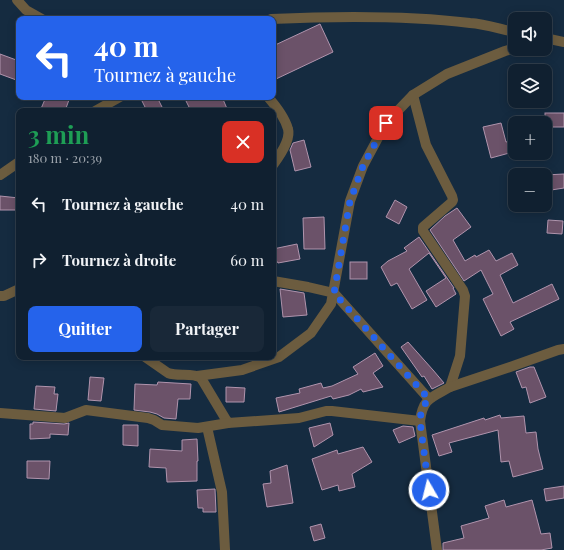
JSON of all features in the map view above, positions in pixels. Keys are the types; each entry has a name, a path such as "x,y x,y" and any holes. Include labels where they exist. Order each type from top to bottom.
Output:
{"street":[{"path":"17,0 26,10 37,16"},
{"path":"276,19 324,16 406,18 471,23 508,31"},
{"path":"552,40 564,42"},
{"path":"276,358 311,333 331,304 350,201 363,166 386,123 413,95 447,74 508,50"},
{"path":"413,95 426,145 453,200 423,226 422,231 463,290 465,296 460,356 450,387"},
{"path":"100,108 115,100"},
{"path":"271,100 279,110 288,129 288,136 282,151 276,160"},
{"path":"0,175 16,164"},
{"path":"276,282 334,293 429,399"},
{"path":"0,296 4,296 16,290"},
{"path":"437,550 420,421 421,410 424,405 429,399 450,387 564,349"},
{"path":"149,360 172,375 198,376 242,370 270,360"},
{"path":"198,376 201,378 228,423"},
{"path":"0,414 65,418 86,410 148,418 154,420 162,426 198,428 228,423 299,418 326,411 420,421"},
{"path":"207,426 222,492 225,550"}],"building":[{"path":"320,24 333,52 276,79 276,45"},
{"path":"0,54 16,60 16,80 0,74"},
{"path":"45,100 69,100 66,108 41,108"},
{"path":"142,100 158,100 162,108 146,108"},
{"path":"186,100 223,100 227,108 190,108"},
{"path":"545,113 564,113 564,127 552,127 552,116 545,116"},
{"path":"501,123 506,142 508,142 508,153 491,158 483,127"},
{"path":"304,140 311,167 295,171 290,150 293,143"},
{"path":"564,174 564,188 552,190 552,175"},
{"path":"0,196 16,198 16,210 0,210"},
{"path":"395,200 407,207 399,224 386,217"},
{"path":"457,208 471,227 453,240 465,261 475,255 476,257 489,250 496,261 512,253 518,265 500,275 513,303 552,284 559,299 510,322 514,329 501,336 483,299 493,294 481,270 464,281 430,230 445,216"},
{"path":"324,217 325,249 304,249 303,218"},
{"path":"548,220 563,221 562,234 547,233"},
{"path":"419,237 454,288 456,294 436,307 426,291 446,278 429,253 409,269 427,300 412,309 397,283 391,286 381,267 388,261 407,251 404,248"},
{"path":"297,244 300,259 276,262 276,248"},
{"path":"350,262 367,262 367,279 350,279"},
{"path":"280,289 304,293 307,315 283,317"},
{"path":"408,342 444,383 432,389 424,376 422,377 401,347"},
{"path":"375,353 383,366 373,373 383,387 363,392 361,389 349,395 333,399 331,396 279,412 276,398 300,393 299,389 321,383 323,388 332,386 358,374 353,367"},
{"path":"534,367 546,397 530,403 526,387 522,388 516,372"},
{"path":"90,377 104,378 101,401 88,400"},
{"path":"158,382 191,384 190,399 178,399 176,419 164,418 150,412 134,410 135,384 157,385"},
{"path":"36,386 55,387 54,394 58,394 56,411 34,409"},
{"path":"226,387 245,388 244,402 226,402"},
{"path":"500,415 501,418 524,416 526,433 536,432 543,469 513,477 509,461 501,462 498,430 449,443 452,452 439,456 432,435 484,418 485,420"},
{"path":"33,422 69,423 68,435 50,434 50,438 30,439 30,424 33,424"},
{"path":"330,423 333,435 314,447 309,428"},
{"path":"123,425 138,425 138,446 123,445"},
{"path":"403,426 413,427 415,436 399,443 393,430"},
{"path":"197,439 197,481 167,482 166,468 149,467 150,449 182,451 182,440"},
{"path":"363,447 372,462 352,474 355,487 339,491 338,485 322,490 312,459 337,450 338,454"},
{"path":"27,461 50,461 49,479 27,478"},
{"path":"287,465 293,503 267,507 263,484 271,483 270,471"},
{"path":"564,486 564,498 546,501 544,489"},
{"path":"215,489 216,512 203,512 203,508 198,508 197,490"},
{"path":"504,500 506,507 532,500 541,534 550,533 552,548 541,550 443,550 443,543 464,538 461,526 489,518 485,506"},
{"path":"321,524 325,538 314,541 310,527"}],"route":[{"path":"386,123 363,166 350,201 334,293 429,399 421,410 420,430 429,490"}]}
